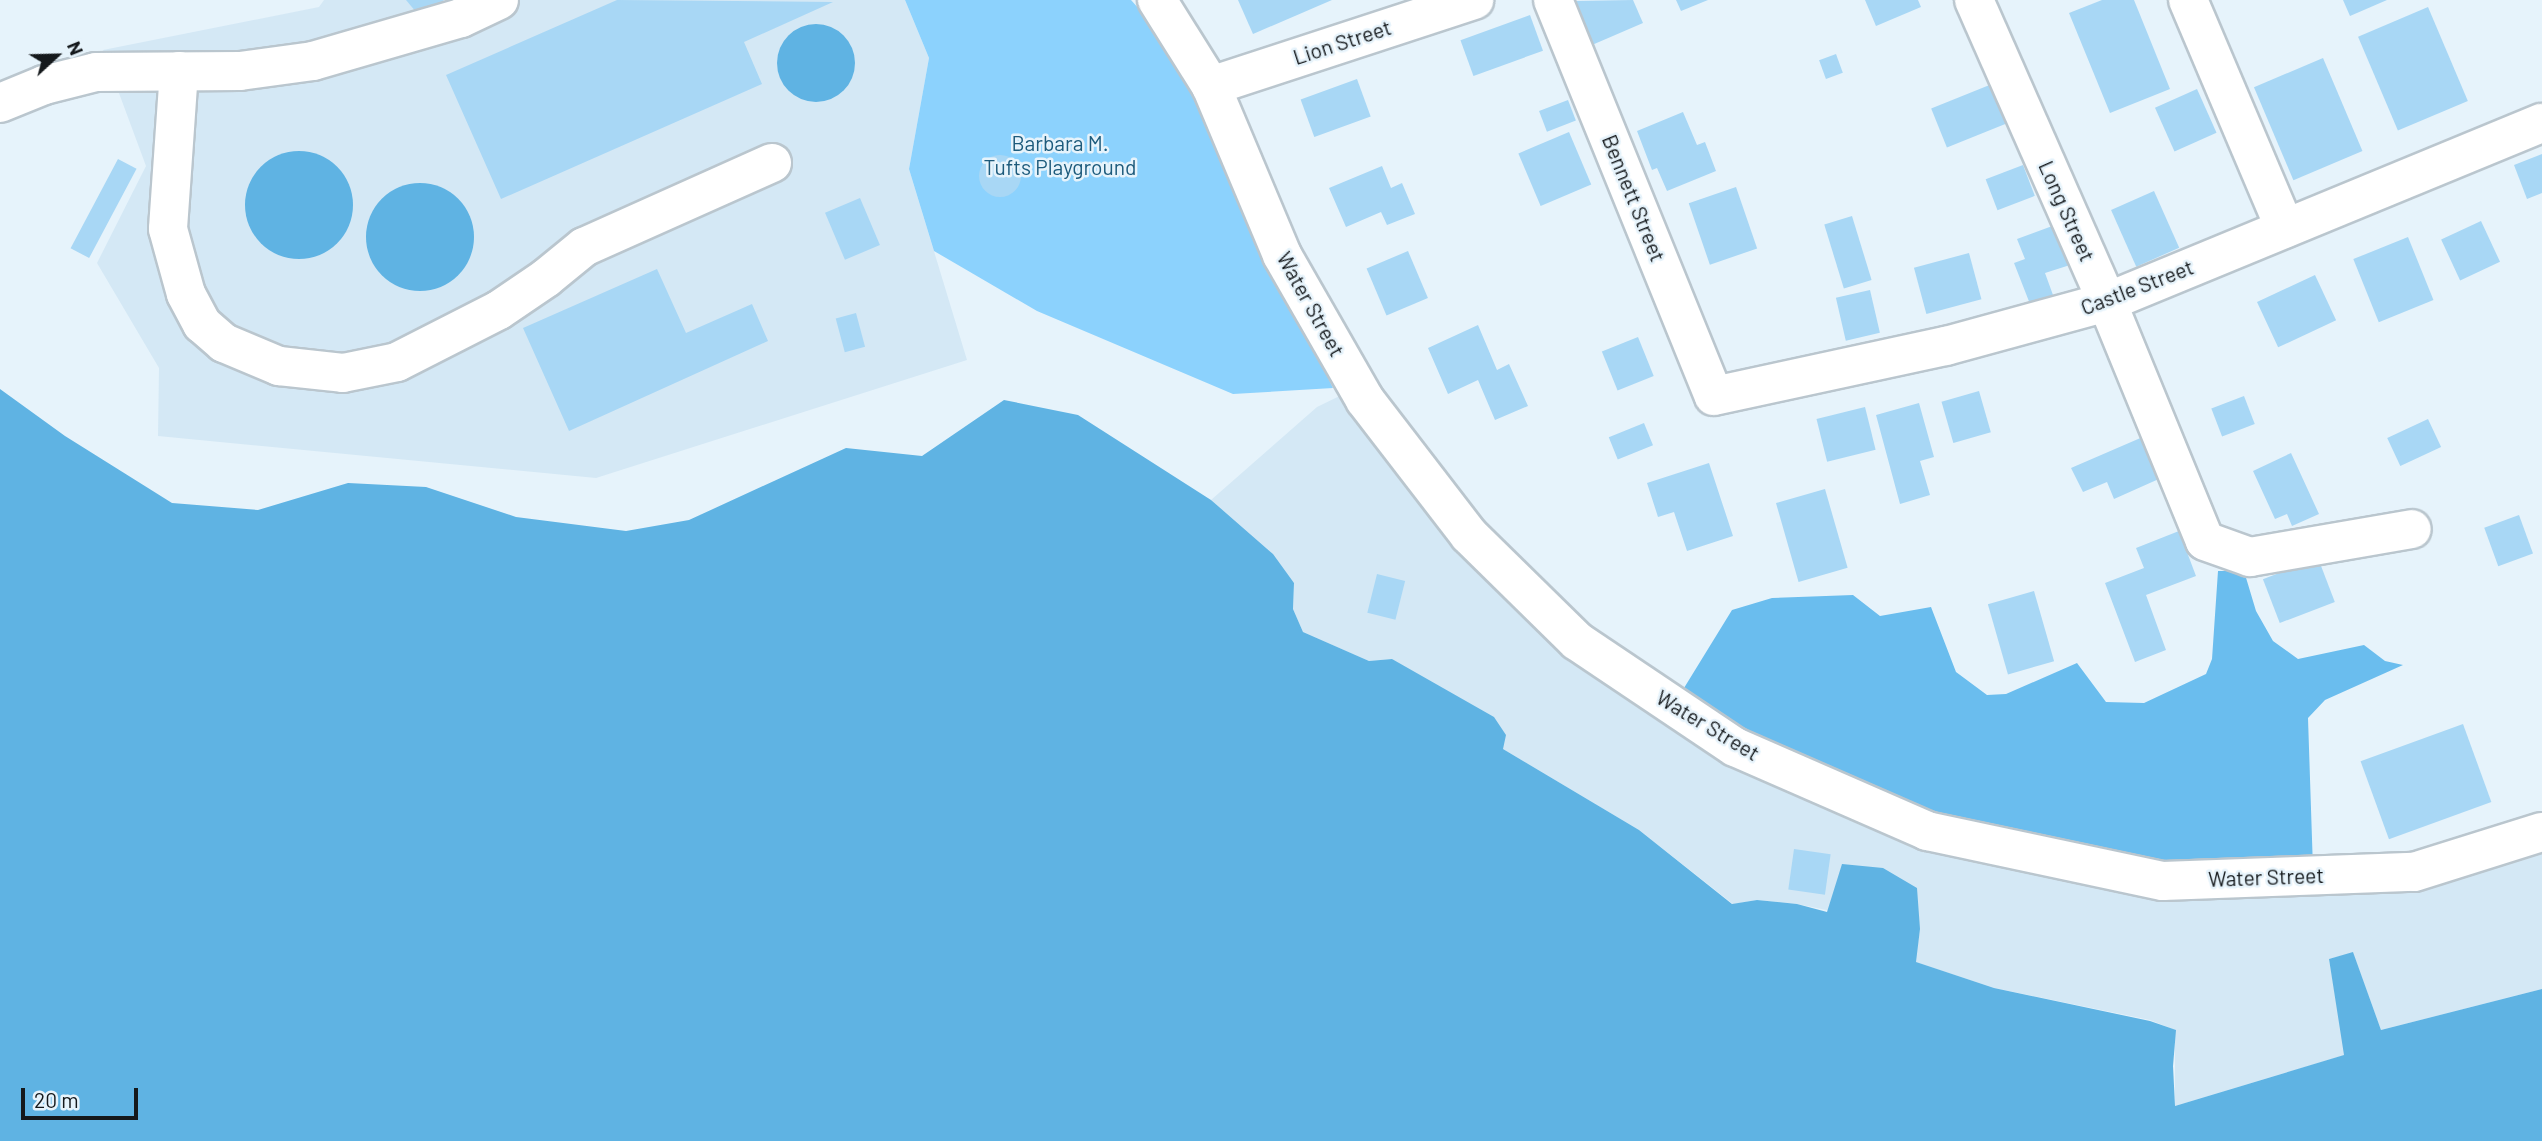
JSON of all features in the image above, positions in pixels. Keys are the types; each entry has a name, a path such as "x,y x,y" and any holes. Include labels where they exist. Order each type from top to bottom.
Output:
{"street":[{"path":"0,103 44,85 96,72 240,71 313,61 461,18 499,0"},
{"name":"Water Street","path":"1157,0 1181,33 1211,86 1282,255 1358,388 1469,535 1577,641 1735,747 1927,831 2164,881 2414,872 2542,832"},
{"name":"Lion Street","path":"1211,86 1474,0"},
{"name":"Bennett Street","path":"1553,0 1714,396"},
{"name":"Long Street","path":"1974,0 2107,302 2205,541 2250,557 2412,529"},
{"path":"2188,0 2285,228"},
{"path":"179,71 168,229 183,283 202,324 224,343 279,366 343,373 397,362 499,310 546,278 584,247 772,163"},
{"name":"Castle Street","path":"1714,396 1946,346 2107,302 2542,123"}],"shaded area":[{"path":"324,0 905,0 929,58 909,169 967,360 596,478 158,436 159,368 97,263 146,166 103,50 319,7"},
{"path":"816,24 831,27 844,35 852,48 855,63 852,78 844,91 831,99 816,102 801,99 788,91 780,78 777,63 780,48 788,35 801,27"},
{"path":"299,151 320,155 337,167 349,184 353,205 349,226 337,243 320,255 299,259 278,255 261,243 249,226 245,205 249,184 261,167 278,155"},
{"path":"420,183 441,187 458,199 470,216 474,237 470,258 458,275 441,287 420,291 399,287 382,275 370,258 366,237 370,216 382,199 399,187"},
{"path":"1356,388 1576,638 1930,831 2391,869 2542,828 2542,989 2381,1030 2353,953 2329,959 2345,1055 2175,1106 2175,1030 2150,1020 1994,988 1915,962 1920,929 1797,904 1757,900 1733,904 1639,830 1503,749 1392,659 1369,661 1303,632 1293,609 1294,583 1211,500 1317,407"},
{"path":"0,389 65,436 172,503 258,510 348,483 426,487 516,517 626,531 689,520 846,448 922,456 1004,400 1078,415 1211,500 1273,554 1294,583 1293,609 1303,632 1369,661 1392,659 1494,717 1506,735 1503,749 1639,830 1732,904 1757,900 1797,904 1827,912 1842,864 1883,868 1917,888 1920,929 1916,962 1994,988 2150,1021 2176,1030 2173,1066 2175,1106 2344,1055 2329,959 2353,952 2381,1030 2542,989 2542,1141 0,1141"},
{"path":"2218,571 2244,571 2256,611 2273,641 2298,659 2364,645 2385,661 2403,665 2325,700 2308,718 2313,869 2300,872 2015,850 1676,701 1732,610 1772,598 1853,595 1880,616 1931,607 1956,672 1987,695 2006,694 2077,663 2106,702 2144,703 2206,674 2212,659"}],"green space":[{"name":"Barbara M. Tufts Playground","path":"905,0 1131,0 1167,40 1333,388 1233,394 1037,311 934,251 909,169 929,58"}],"building":[{"path":"406,0 444,0 421,18"},
{"path":"617,0 833,2 744,42 762,84 501,199 446,75"},
{"path":"1238,0 1332,0 1253,34"},
{"path":"1633,0 1643,23 1592,45 1574,1"},
{"path":"1676,0 1708,0 1681,11"},
{"path":"1865,0 1918,0 1921,7 1876,26"},
{"path":"2102,0 2134,0 2170,89 2110,113 2069,13"},
{"path":"2343,0 2387,0 2350,16"},
{"path":"2428,7 2468,101 2398,131 2358,37"},
{"path":"1530,15 1543,51 1473,76 1460,40"},
{"path":"1836,54 1843,73 1826,79 1819,60"},
{"path":"2323,58 2362,151 2293,180 2254,87"},
{"path":"1357,79 1371,117 1314,137 1301,100"},
{"path":"1997,82 2013,121 1947,148 1931,109"},
{"path":"2197,89 2217,133 2175,152 2155,108"},
{"path":"1568,100 1576,121 1547,132 1539,111"},
{"path":"1683,112 1697,145 1705,142 1716,171 1667,191 1657,168 1652,170 1637,131"},
{"path":"1569,132 1591,184 1541,206 1518,153"},
{"path":"2542,154 2542,193 2527,199 2514,165"},
{"path":"1000,155 1015,161 1021,176 1015,191 1000,197 985,191 979,176 985,161"},
{"path":"118,159 137,169 89,258 71,248"},
{"path":"2023,165 2035,196 1997,210 1986,179"},
{"path":"1382,166 1391,188 1402,183 1415,214 1387,225 1381,212 1346,227 1329,188"},
{"path":"1736,187 1757,248 1710,265 1689,203"},
{"path":"2154,191 2179,248 2136,267 2111,210"},
{"path":"860,198 880,245 845,260 825,213"},
{"path":"1852,216 1872,280 1844,289 1824,224"},
{"path":"2481,221 2500,262 2460,280 2441,240"},
{"path":"2055,225 2070,265 2045,273 2053,295 2030,304 2014,263 2025,259 2017,239"},
{"path":"2408,237 2433,300 2379,322 2353,259"},
{"path":"1408,251 1428,298 1387,316 1367,269"},
{"path":"1969,253 1981,299 1926,314 1914,268"},
{"path":"657,269 686,333 752,304 768,341 569,431 523,328"},
{"path":"2315,275 2336,320 2278,347 2257,302"},
{"path":"1870,290 1880,333 1846,341 1836,298"},
{"path":"856,313 865,347 845,352 836,318"},
{"path":"1478,325 1497,370 1509,364 1528,406 1495,420 1478,380 1448,394 1428,348"},
{"path":"1638,337 1654,376 1618,391 1602,352"},
{"path":"1979,391 1991,432 1953,443 1942,402"},
{"path":"2244,396 2255,424 2222,437 2211,409"},
{"path":"1919,403 1934,457 1920,461 1930,495 1900,504 1876,415"},
{"path":"1865,407 1876,450 1827,462 1816,419"},
{"path":"2428,419 2441,447 2400,466 2387,438"},
{"path":"1644,423 1653,445 1618,459 1609,437"},
{"path":"2152,433 2170,474 2114,499 2107,482 2083,492 2071,468"},
{"path":"2291,453 2319,514 2292,526 2287,514 2275,519 2253,471"},
{"path":"1709,463 1733,536 1687,551 1674,512 1658,517 1647,483"},
{"path":"1825,489 1848,568 1799,582 1776,503"},
{"path":"2519,515 2533,554 2498,566 2484,528"},
{"path":"2179,531 2196,576 2146,595 2166,650 2135,662 2105,583 2144,568 2136,548"},
{"path":"2318,558 2335,602 2280,623 2263,579"},
{"path":"1377,574 1405,581 1395,620 1367,613"},
{"path":"2034,591 2054,661 2008,674 1988,604"},
{"path":"2463,724 2491,802 2389,839 2361,761"},
{"path":"1794,849 1831,854 1825,895 1788,890"}]}
